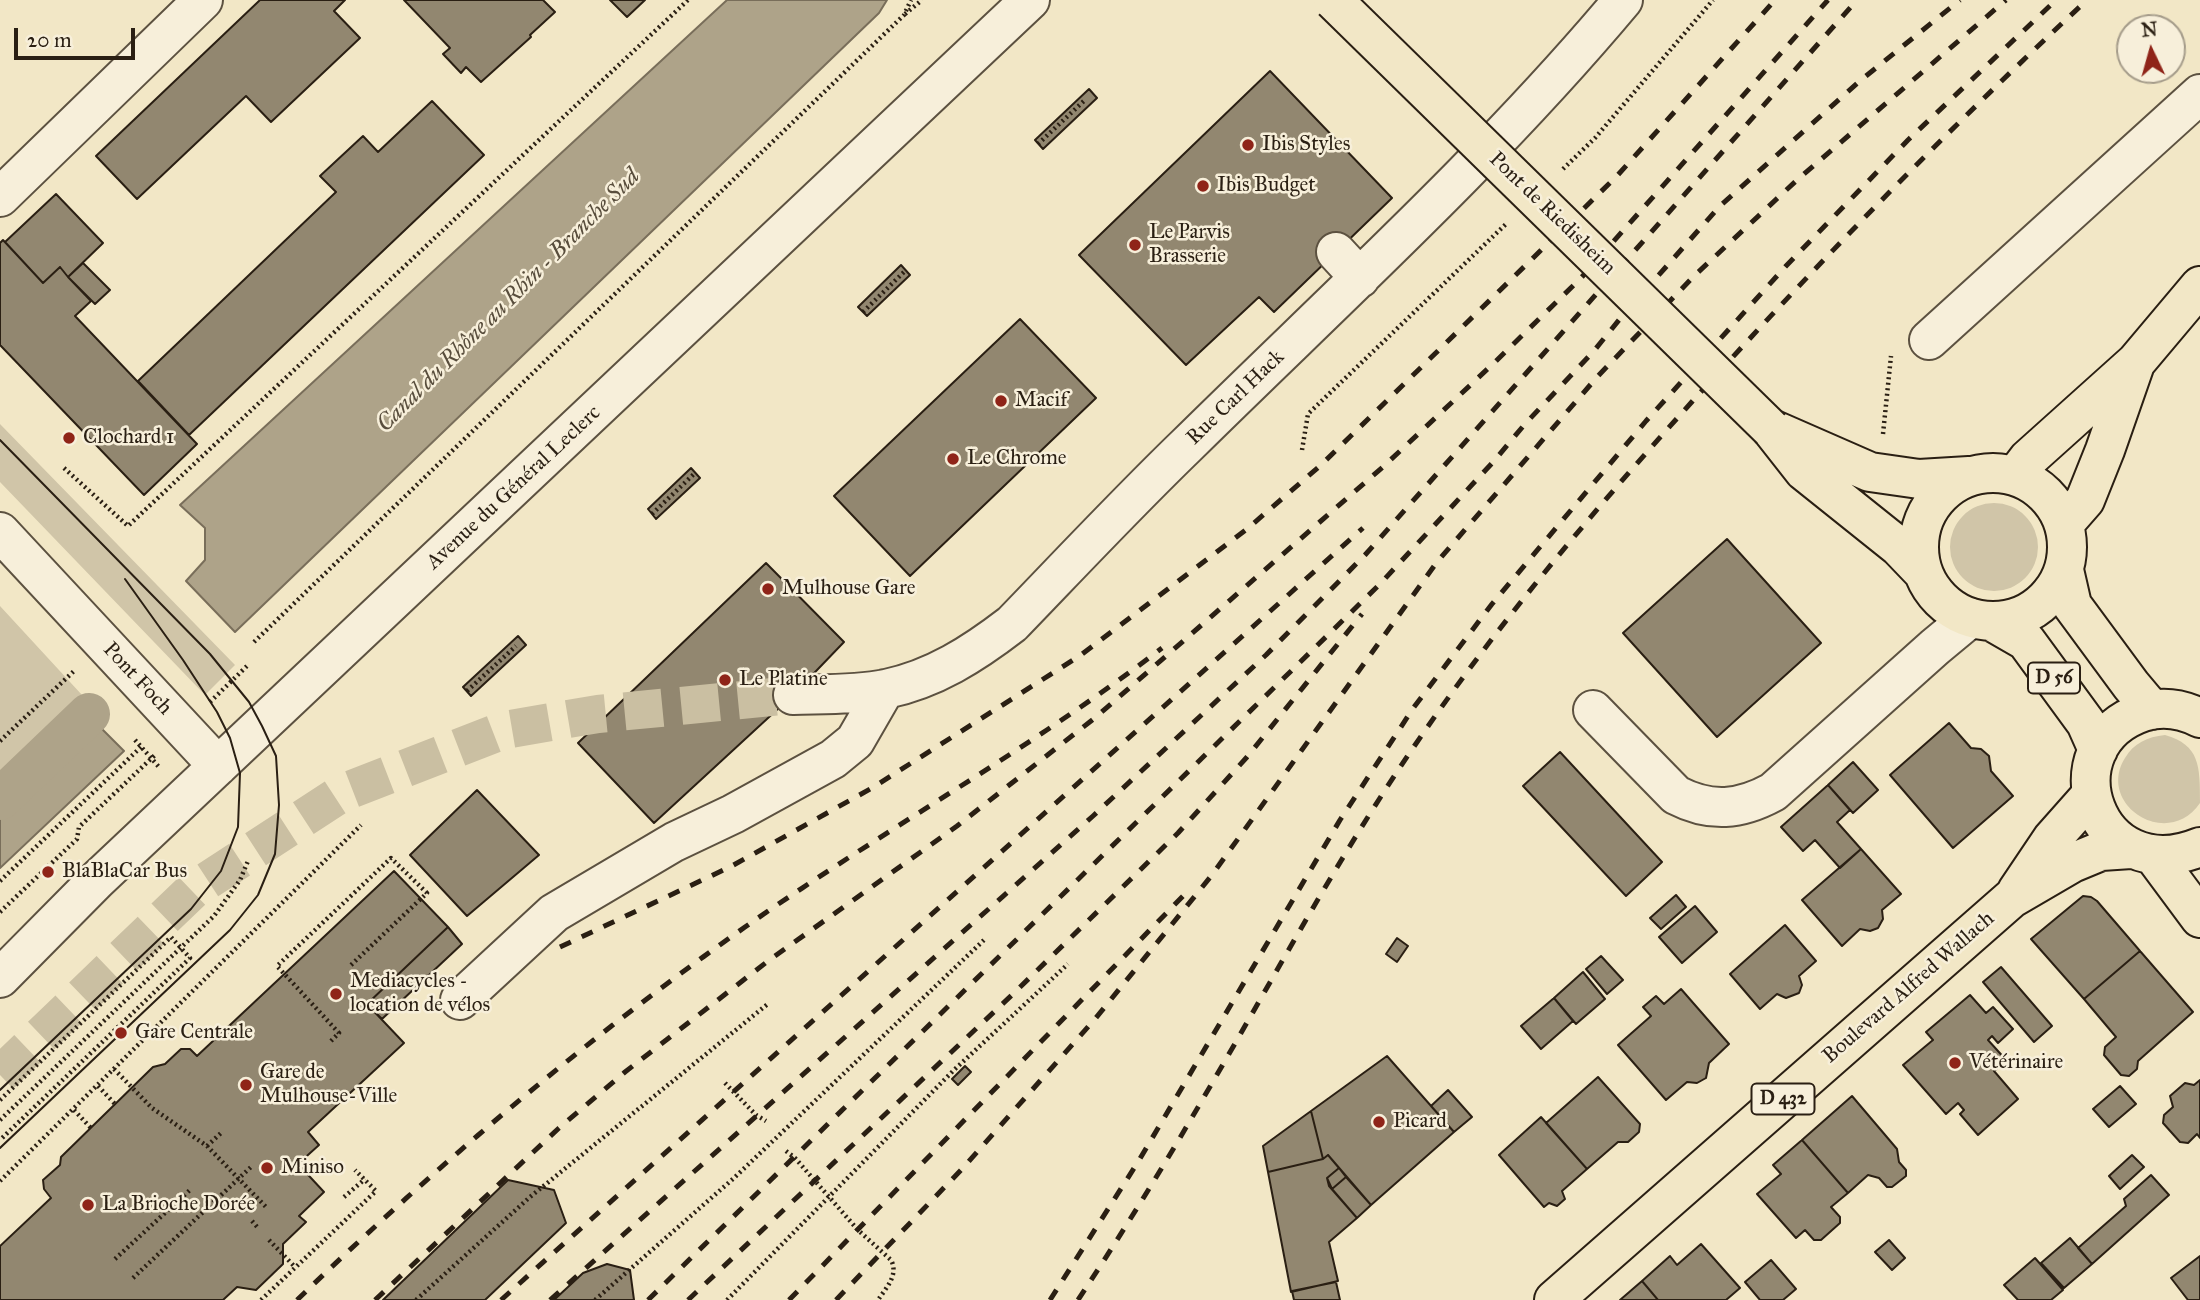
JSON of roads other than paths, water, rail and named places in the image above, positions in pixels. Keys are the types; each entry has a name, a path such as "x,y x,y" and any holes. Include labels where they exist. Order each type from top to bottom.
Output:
{"main road":[{"name":"Pont de Riedisheim","path":"1333,0 1771,429"},
{"path":"2015,475 2028,459 2136,362 2200,286"},
{"path":"2064,524 2085,500 2136,362"},
{"path":"1771,429 1870,471 1919,479 1992,472 2015,475 2036,486 2053,502 2064,524 2068,547 2064,570 2053,590 2037,607 2017,618 1982,620 1949,608 1933,591 1922,571 1899,547 1804,471 1771,429"},
{"path":"1922,571 1918,548 1921,525 1932,504 1948,487 1969,476"},
{"name":"D 56","path":"2064,570 2072,605 2152,710"},
{"name":"D 56","path":"1982,620 2026,641 2086,723 2098,750"},
{"path":"2200,718 2175,709 2152,710 2130,717 2111,731 2098,750 2091,772 2091,795 2099,817 2113,836 2143,853 2200,918"},
{"name":"Boulevard Alfred Wallach","path":"2012,898 2052,839 2091,795"},
{"name":"Boulevard Alfred Wallach","path":"1554,1300 2012,898 2073,863 2101,851 2177,855 2200,848"}],"street":[{"path":"0,197 203,0"},
{"name":"Avenue du Général Leclerc","path":"0,978 97,880 1030,0"},
{"name":"Rue Carl Hack","path":"793,695 885,689 925,678 952,666 1012,624 1184,448 1348,265 1451,189 1623,0"},
{"path":"1929,340 2200,94"},
{"name":"Pont Foch","path":"0,533 218,766"},
{"path":"1593,709 1676,795 1691,803 1712,807 1736,807 1754,803 1773,792 1935,647 1982,620"},
{"path":"460,1000 554,913 674,842 733,814 833,759 855,741 885,689"}],"water":[{"path":"727,0 887,0 879,13 235,632 186,581 205,560 205,528 180,505"},
{"path":"75,702 124,751 0,868 0,773"}],"waterway":[{"name":"Canal du Rhône au Rhin - Branche Sud","path":"0,799 89,714"}],"tunnel":[{"path":"0,1075 193,890 342,793 504,730 598,714 793,695"}],"tram line":[{"path":"0,440 210,654 249,702 276,756 279,805 275,854 258,895 230,930 0,1148"},
{"path":"0,1090 191,909 221,871 238,827 240,773 230,738 217,712 183,660 125,579"}],"railway":[{"path":"560,947 730,867 872,788 1081,655 1247,529 1321,465 1616,177 1775,0"},
{"path":"375,1300 559,1128 625,1072 768,961 957,826 1096,717 1384,466 1581,278 1828,0"},
{"path":"550,1300 1093,816 1266,655 1365,555 1857,0"},
{"path":"648,1300 1380,584 1593,352 1719,207 1861,80 1960,0"},
{"path":"836,1300 962,1169 1095,1019 1212,875 1437,562 1598,376 1694,276 1797,180 2006,0"},
{"path":"1050,1300 1138,1162 1340,820 1414,707 1492,604 1646,421 1786,266 1908,140 2056,0"},
{"path":"1078,1300 1171,1152 1364,823 1424,732 1492,638 1603,503 1763,324 1945,136 2087,0"},
{"path":"501,1300 1363,528"},
{"path":"688,1300 1013,994 1178,833 1247,757 1362,614"},
{"path":"297,1300 458,1152 570,1059 686,970 797,892 1060,721 1162,648"},
{"path":"789,1300 1185,894"}],"place":[{"name":"Ibis Styles","path":"1248,145"},
{"name":"Ibis Budget","path":"1203,186"},
{"name":"Le Parvis Brasserie","path":"1135,245"},
{"name":"Macif","path":"1001,401"},
{"name":"Clochard 1","path":"69,438"},
{"name":"Le Chrome","path":"953,459"},
{"name":"Mulhouse Gare","path":"768,589"},
{"name":"Le Platine","path":"725,680"},
{"name":"BlaBlaCar Bus","path":"48,872"},
{"name":"Mediacycles - location de vélos","path":"336,994"},
{"name":"Gare Centrale","path":"121,1033"},
{"name":"Vétérinaire","path":"1955,1063"},
{"name":"Gare de Mulhouse-Ville","path":"246,1085"},
{"name":"Picard","path":"1379,1122"},
{"name":"Miniso","path":"267,1168"},
{"name":"La Brioche Dorée","path":"88,1205"}]}
